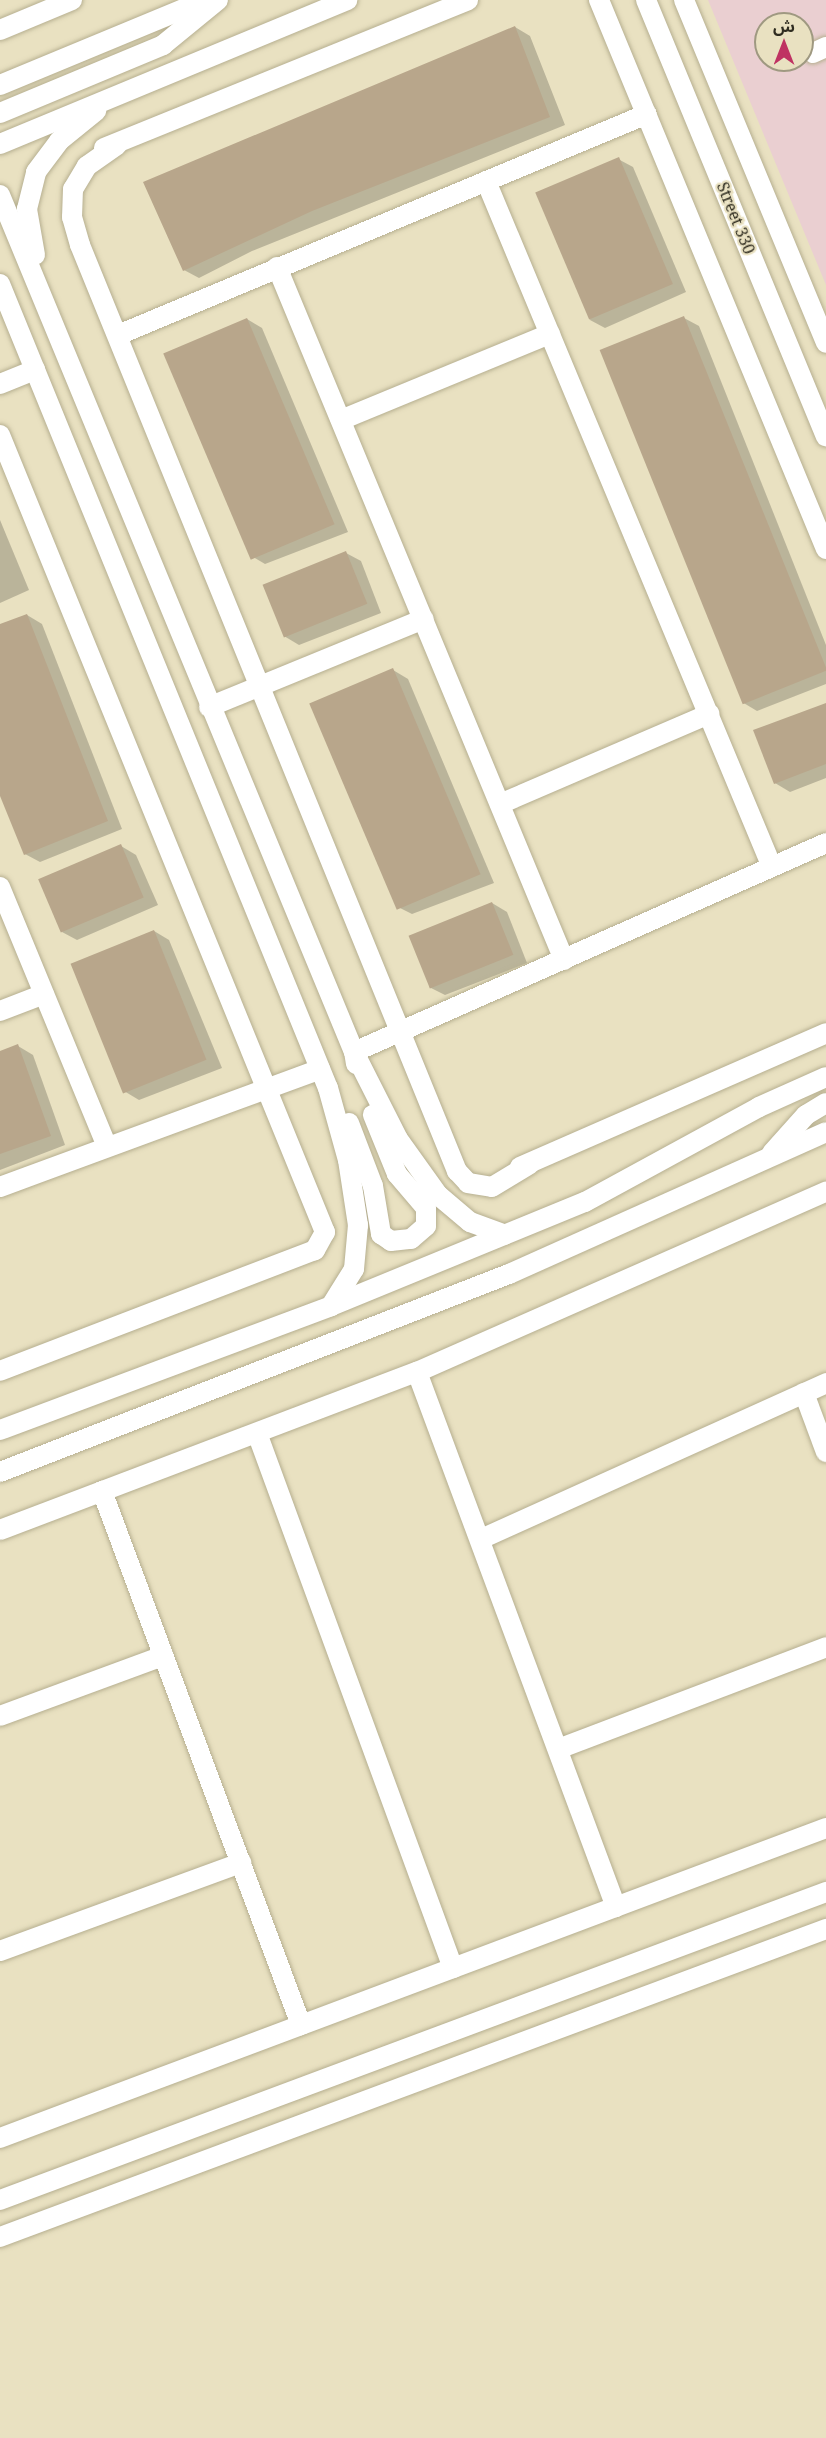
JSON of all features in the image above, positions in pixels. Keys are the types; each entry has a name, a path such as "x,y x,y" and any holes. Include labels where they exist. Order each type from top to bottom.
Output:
{"street":[{"path":"0,30 72,0"},
{"path":"0,86 205,0"},
{"path":"0,113 163,45 218,0"},
{"path":"0,144 347,0"},
{"path":"468,0 117,145 87,166 73,189 72,217 80,245 447,1141 463,1164 483,1175 531,1164 826,1033"},
{"name":"Street 330","path":"646,0 826,435"},
{"path":"684,0 826,343"},
{"path":"601,3 826,549"},
{"path":"46,305 28,222 31,184 50,151 108,100"},
{"path":"118,334 647,114"},
{"path":"486,181 772,867"},
{"path":"0,195 208,706 354,1052 398,1139 438,1195 470,1222 505,1235"},
{"path":"278,267 564,960"},
{"path":"0,284 327,1088 348,1160 358,1225 354,1269 331,1306"},
{"path":"341,420 550,334"},
{"path":"0,384 35,370"},
{"path":"0,435 324,1224 321,1245 0,1371"},
{"path":"208,706 424,619"},
{"path":"500,804 709,714"},
{"path":"354,1052 826,843"},
{"path":"0,887 107,1147"},
{"path":"0,1011 44,994"},
{"path":"327,1088 339,1101 370,1177 381,1234 397,1242 418,1236 426,1226 426,1208 397,1174 360,1083 354,1052"},
{"path":"0,1187 320,1069"},
{"path":"0,1430 331,1306 505,1235 616,1187 759,1107 826,1077"},
{"path":"768,1157 806,1115 826,1104"},
{"path":"0,1472 509,1274 826,1132"},
{"path":"0,1530 417,1372 826,1192"},
{"path":"417,1372 616,1907"},
{"path":"481,1539 826,1383"},
{"path":"804,1393 826,1452"},
{"path":"257,1433 453,1968"},
{"path":"102,1491 301,2025"},
{"path":"558,1749 826,1647"},
{"path":"0,1716 163,1656"},
{"path":"0,2138 826,1828"},
{"path":"0,1952 241,1863"},
{"path":"0,2200 826,1892"},
{"path":"0,2237 826,1929"}],"shaded area":[{"path":"708,0 826,0 826,285"}],"building":[{"path":"515,26 550,117 312,211 183,271 143,182"},
{"path":"619,157 673,284 589,320 535,193"},
{"path":"684,316 826,667 826,671 743,704 600,350"},
{"path":"247,318 335,524 251,560 163,354"},
{"path":"346,551 367,604 284,638 263,585"},
{"path":"27,614 108,821 24,855 0,796 0,624"},
{"path":"393,668 481,874 397,910 309,704"},
{"path":"826,703 826,764 774,784 753,730"},
{"path":"121,844 144,897 61,933 38,879"},
{"path":"492,902 513,955 430,989 409,936"},
{"path":"154,930 206,1060 123,1094 71,964"},
{"path":"18,1044 51,1136 0,1154 0,1051"}]}
